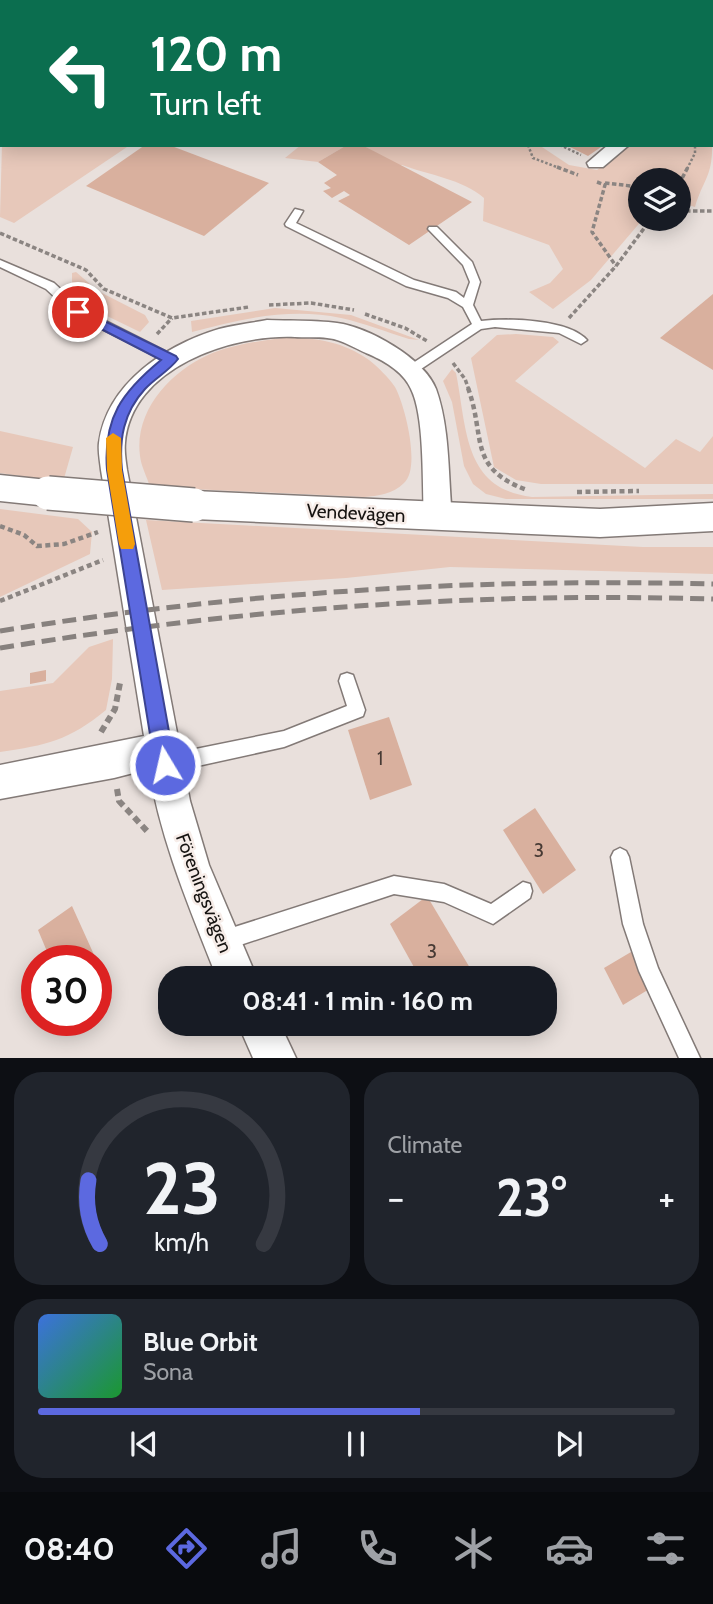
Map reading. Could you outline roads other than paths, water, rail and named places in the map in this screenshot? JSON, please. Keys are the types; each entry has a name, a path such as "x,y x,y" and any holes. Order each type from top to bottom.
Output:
{"street":[{"path":"595,172 618,147"},
{"name":"Föreningsvägen","path":"232,966 191,866 172,802 114,470 112,443 121,414 140,385 171,359 223,336 267,328 338,331 391,354 411,370 422,387 430,412 438,516"},
{"name":"Vendevägen","path":"0,488 194,505 600,523 713,517"},
{"path":"0,782 114,761 164,756"},
{"path":"264,1036 275,1058"}],"lane":[{"path":"298,211 290,224 410,283 452,295 467,305 478,326"},
{"path":"433,229 468,264 475,282 467,305"},
{"path":"0,263 50,286 78,312 171,359"},
{"path":"411,370 478,326 495,323 561,329 581,340"},
{"path":"164,756 284,738 357,710 347,681"},
{"path":"620,857 637,936 649,971 690,1058"},
{"path":"222,941 394,885 444,893 493,914 523,891"}],"railway":[{"path":"0,631 178,606 355,591 533,583 713,584"},
{"path":"0,648 179,623 355,606 533,598 713,599"}]}
